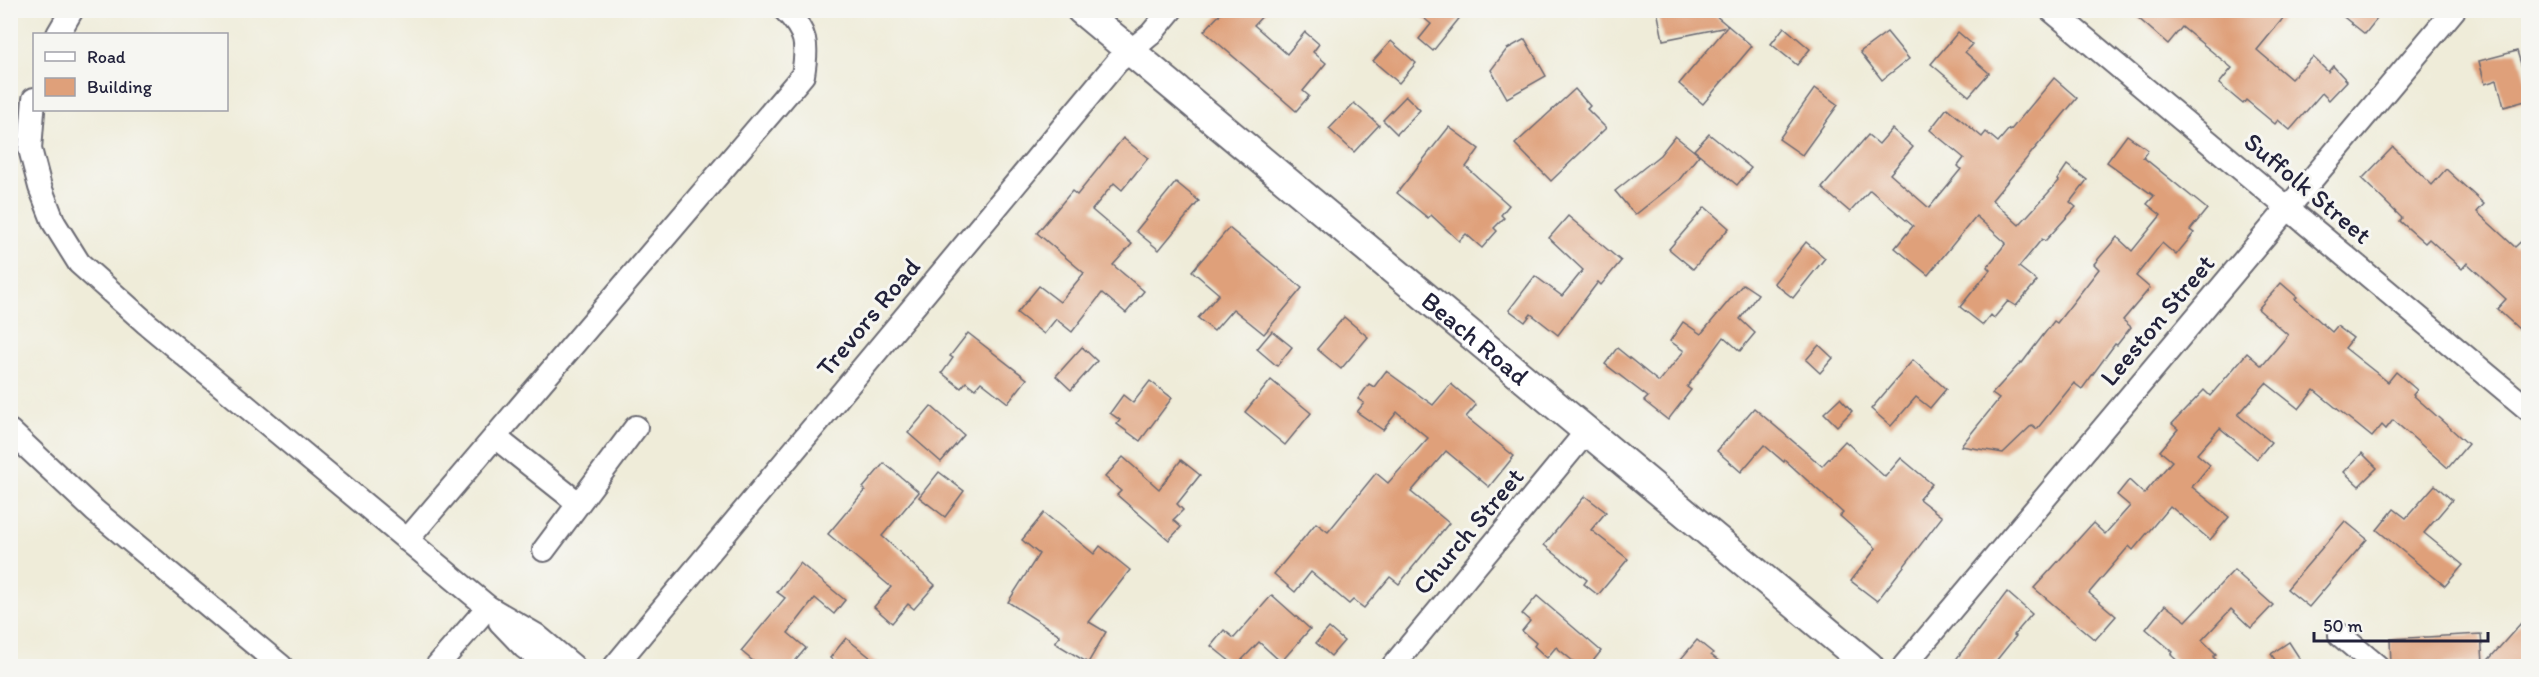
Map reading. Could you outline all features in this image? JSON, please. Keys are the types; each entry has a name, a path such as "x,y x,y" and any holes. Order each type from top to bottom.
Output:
{"street":[{"path":"59,33 72,10"},
{"path":"407,540 803,75 807,54 804,34 785,10"},
{"name":"Beach Road","path":"1081,10 1869,666"},
{"name":"Trevors Road","path":"615,666 1117,62 1151,34 1171,10"},
{"name":"Suffolk Street","path":"2051,10 2527,404"},
{"name":"Leeston Street","path":"1904,666 2454,10"},
{"path":"33,111 30,149 40,187 54,223 79,263 146,323 488,607 524,648 550,666"},
{"path":"544,550 636,427"},
{"path":"10,431 95,511 281,666"},
{"name":"Church Street","path":"1393,666 1587,431"},
{"path":"495,437 578,503"},
{"path":"437,666 488,607"},
{"path":"488,607 536,635 573,666"},
{"path":"2340,635 2378,666"}],"building":[{"path":"1224,10 1268,10 1254,25 1287,54 1305,32 1319,44 1313,52 1326,63 1303,91 1309,96 1296,111 1204,31"},
{"path":"1414,10 1466,10 1433,51 1419,39 1431,24"},
{"path":"1657,10 1709,10 1752,46 1703,104 1679,84 1727,27 1663,40"},
{"path":"2129,10 2290,10 2257,50 2291,79 2313,57 2328,72 2333,66 2347,81 2329,100 2322,93 2290,130 2278,120 2275,124 2246,100 2243,104 2219,84 2232,68 2182,27 2168,44"},
{"path":"2335,10 2384,10 2365,34"},
{"path":"1784,27 1810,49 1797,65 1771,44"},
{"path":"1887,32 1909,59 1882,80 1860,52"},
{"path":"1958,32 1972,44 1965,52 1989,73 1969,96 1931,64"},
{"path":"1525,39 1546,76 1507,98 1491,70 1507,49"},
{"path":"1391,41 1416,63 1399,83 1373,61"},
{"path":"2517,51 2529,90 2529,100 2504,107 2497,80 2485,84 2479,61"},
{"path":"2054,78 2077,98 1992,200 2019,225 2059,181 2057,180 2067,165 2087,180 2070,202 2076,207 2045,241 2042,239 2019,267 2037,281 2016,306 2008,301 1994,318 1991,315 1983,325 1960,307 1990,270 1987,267 2006,243 1976,216 1928,275 1895,248 1913,226 1870,190 1850,212 1822,188 1868,135 1879,144 1892,129 1913,147 1890,174 1929,208 1961,169 1958,166 1964,158 1930,130 1947,108 1982,137 1986,132 1998,142"},
{"path":"1815,88 1838,105 1802,155 1779,139"},
{"path":"1575,89 1590,106 1587,109 1606,128 1551,181 1515,144"},
{"path":"1406,96 1420,110 1397,134 1383,120"},
{"path":"1354,103 1379,125 1354,152 1329,129"},
{"path":"1449,127 1479,149 1466,167 1509,205 1501,215 1504,218 1494,228 1497,231 1482,248 1466,234 1459,241 1431,215 1428,218 1397,193"},
{"path":"1709,134 1751,168 1737,185 1694,150"},
{"path":"2127,135 2148,150 2143,157 2207,209 2190,230 2194,233 2176,255 2162,243 2136,276 2150,288 2123,320 2131,327 2117,345 2115,344 2082,389 2074,383 2037,429 2032,425 2003,453 1961,446 1999,399 1992,394 2022,363 2054,321 2057,323 2099,269 2094,264 2117,237 2132,251 2161,215 2147,204 2154,196 2107,162"},
{"path":"1675,136 1699,155 1679,180 1635,215 1615,191 1660,155"},
{"path":"1123,138 1148,158 1122,190 1114,183 1092,210 1132,244 1113,265 1144,291 1126,313 1102,293 1072,332 1056,319 1044,334 1017,313 1039,286 1060,302 1084,273 1037,233 1072,191 1077,195"},
{"path":"2393,147 2432,185 2446,169 2484,204 2477,212 2515,247 2529,234 2529,320 2520,330 2497,309 2506,299 2467,263 2462,269 2429,239 2425,243 2400,221 2402,218 2362,179"},
{"path":"1176,182 1199,201 1159,250 1136,231"},
{"path":"1705,207 1729,228 1693,269 1669,249"},
{"path":"1568,216 1621,261 1601,285 1598,282 1558,335 1531,314 1525,322 1509,310 1535,276 1562,296 1583,270 1549,238"},
{"path":"1229,228 1302,288 1264,334 1233,309 1214,331 1198,318 1219,294 1192,271"},
{"path":"1806,242 1825,258 1793,298 1774,283"},
{"path":"2281,283 2297,297 2295,299 2332,332 2337,326 2353,338 2345,348 2388,382 2396,372 2417,390 2413,395 2468,444 2448,468 2393,420 2386,429 2382,425 2372,437 2314,390 2299,409 2266,383 2238,415 2271,442 2257,459 2220,428 2197,454 2210,465 2192,487 2229,517 2210,540 2170,506 2133,550 2129,546 2089,593 2116,616 2095,640 2034,588 2093,523 2105,534 2130,506 2117,495 2129,480 2144,494 2172,461 2160,451 2178,429 2172,424 2204,390 2210,396 2247,353 2262,366 2288,335 2258,309"},
{"path":"1743,284 1758,294 1740,319 1755,333 1740,351 1724,337 1687,387 1691,390 1668,420 1644,401 1648,397 1605,364 1617,348 1659,382 1684,351 1670,341 1683,322 1701,334"},
{"path":"1344,317 1368,337 1341,369 1317,349"},
{"path":"1272,331 1292,347 1277,366 1257,349"},
{"path":"968,333 1027,379 1008,403 981,382 975,389 966,382 961,388 942,373 953,358 950,356"},
{"path":"1819,345 1833,358 1820,373 1806,360"},
{"path":"1082,347 1097,361 1071,390 1056,376"},
{"path":"1913,360 1946,389 1930,408 1916,397 1891,426 1871,409"},
{"path":"1386,371 1433,405 1451,384 1476,405 1466,417 1514,456 1489,487 1446,451 1411,492 1449,523 1399,584 1390,577 1364,608 1353,600 1349,604 1311,572 1295,592 1274,574 1316,523 1328,532 1376,473 1388,483 1428,438 1397,412 1383,430 1357,412 1364,403 1358,399 1369,384 1374,387"},
{"path":"1271,380 1311,413 1285,445 1245,412"},
{"path":"1150,381 1172,398 1140,441 1117,424 1120,420 1110,413 1123,395 1133,403"},
{"path":"1840,398 1852,411 1837,426 1824,413"},
{"path":"931,406 964,435 941,462 908,433"},
{"path":"1754,408 1822,466 1845,441 1885,477 1901,458 1932,484 1919,499 1942,517 1877,601 1851,581 1876,548 1840,516 1843,513 1785,460 1784,462 1764,445 1741,472 1717,451"},
{"path":"2362,453 2377,468 2359,486 2344,472"},
{"path":"1123,457 1159,489 1181,460 1200,475 1177,504 1183,510 1173,520 1181,527 1169,540 1117,495 1121,491 1105,477"},
{"path":"884,463 919,492 882,536 935,585 914,609 908,604 892,623 874,607 891,587 828,534 865,490 863,488"},
{"path":"939,472 964,491 945,517 919,497"},
{"path":"2435,485 2452,500 2424,533 2463,565 2445,586 2377,530 2394,509 2406,518"},
{"path":"1585,496 1606,512 1591,530 1628,559 1598,595 1584,584 1587,580 1544,545"},
{"path":"1044,513 1094,554 1100,546 1130,570 1089,622 1106,632 1088,663 1055,643 1060,635 1008,602 1039,554 1022,540"},
{"path":"2345,521 2367,539 2309,607 2287,589"},
{"path":"800,563 845,600 834,614 815,598 788,633 806,648 791,666 759,666 741,651 785,598 777,592"},
{"path":"2234,570 2273,605 2251,628 2231,609 2202,640 2216,654 2213,657 2224,666 2183,666 2171,655 2173,652 2146,629 2165,605 2186,621"},
{"path":"2007,592 2032,614 2014,635 2016,636 1992,666 1951,666"},
{"path":"1272,595 1310,629 1281,662 1259,642 1236,666 1211,646 1224,630 1234,638"},
{"path":"1537,596 1601,651 1589,666 1579,666 1556,647 1547,658 1534,646 1536,643 1522,631 1530,621 1522,614"},
{"path":"2529,614 2529,657 2521,666 2483,666"},
{"path":"1329,628 1344,641 1331,656 1316,643"},
{"path":"2481,634 2483,663 2391,666 2390,639"},
{"path":"846,638 881,666 840,666 830,658"},
{"path":"1697,640 1713,653 1711,655 1725,666 1675,666"},
{"path":"2289,642 2300,659 2288,666 2279,666 2271,654"}]}
